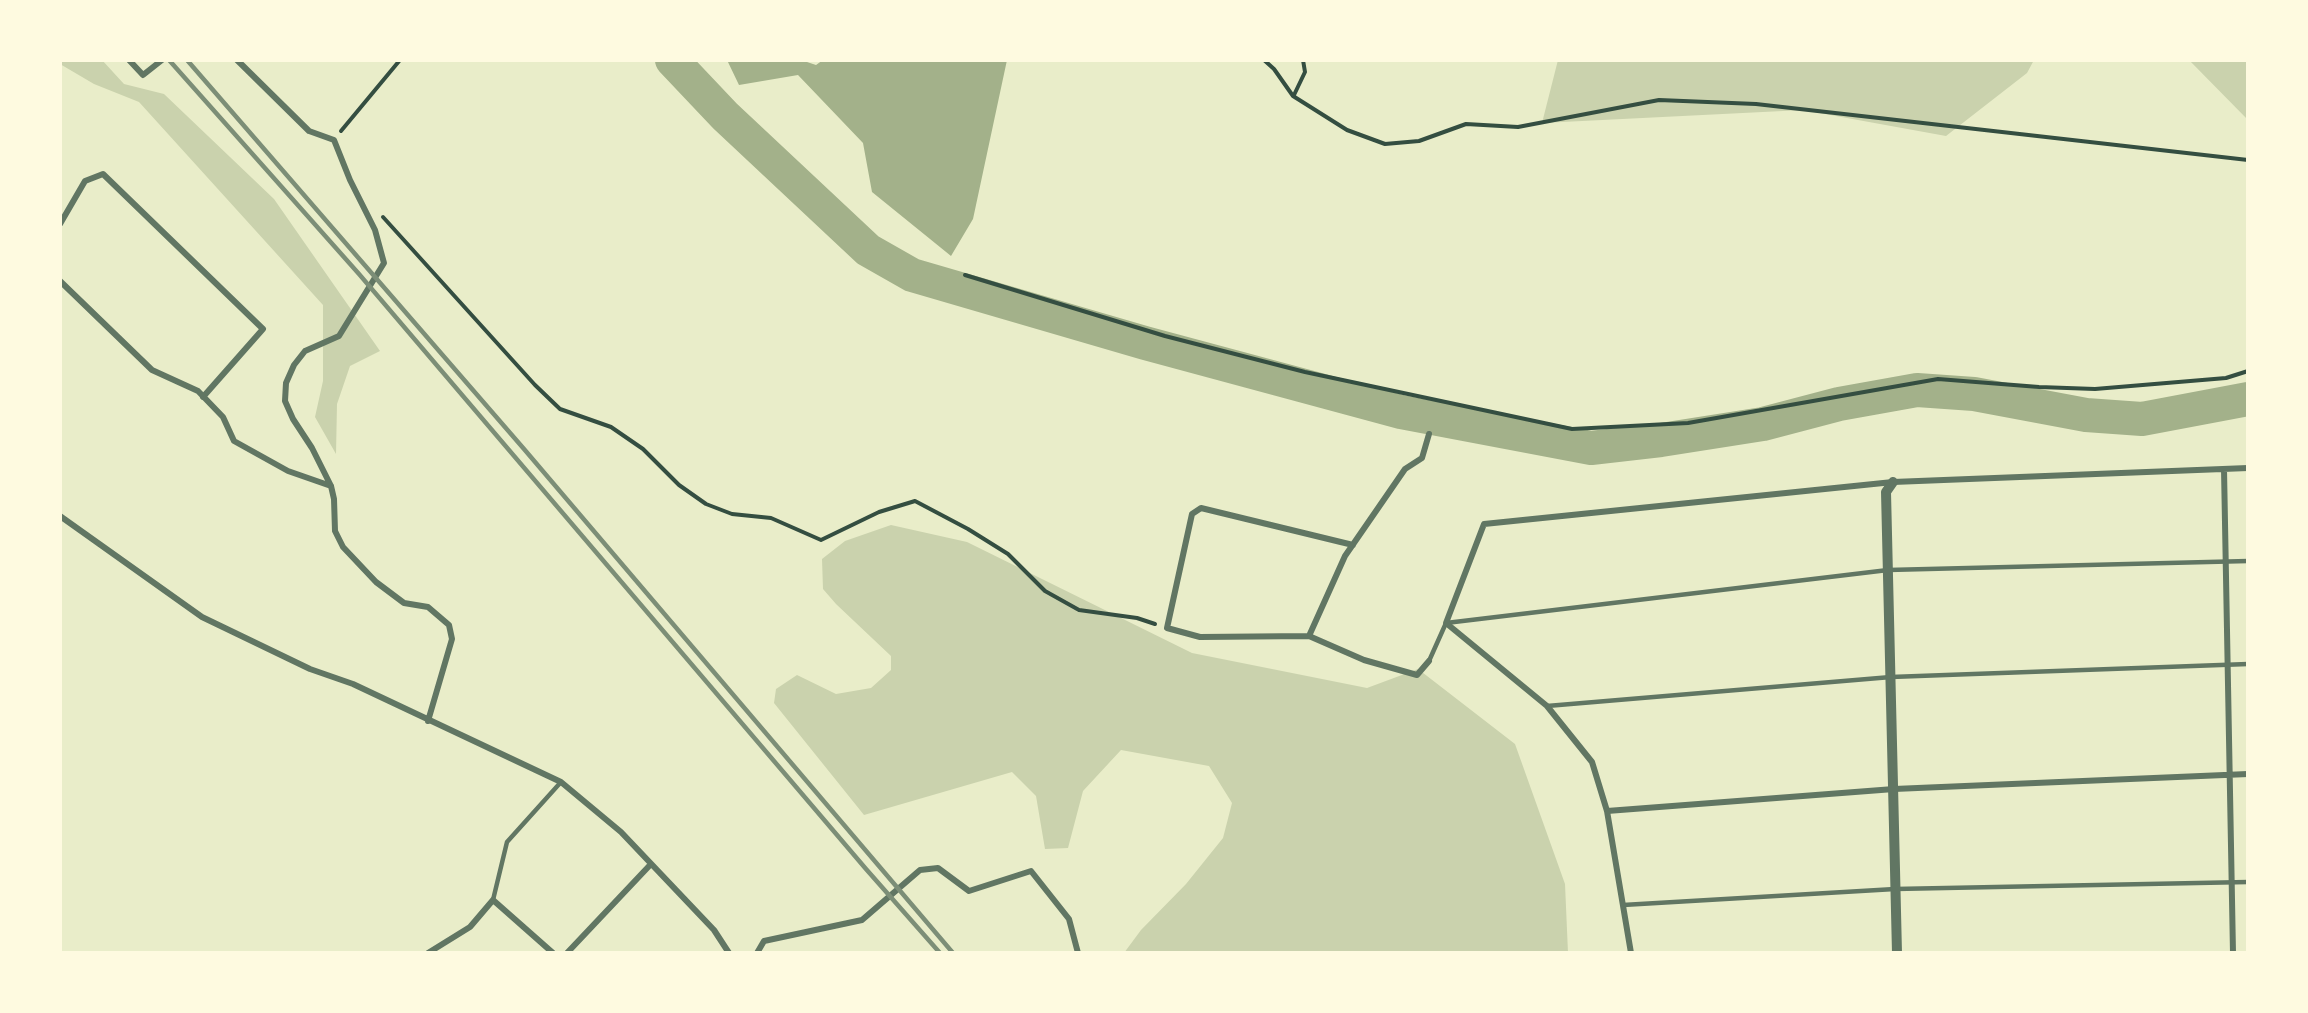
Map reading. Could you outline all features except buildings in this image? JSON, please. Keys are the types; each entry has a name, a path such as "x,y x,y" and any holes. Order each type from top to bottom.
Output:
{"street":[{"path":"129,60 143,75 162,60"},
{"path":"237,60 309,131 334,140 350,180 375,230 384,263 339,336 305,351 294,365 286,383 285,401 331,486 334,499 335,531 344,547 376,582 404,603 428,608 448,625 452,639 428,721"},
{"path":"60,224 85,181 103,174 263,329 203,397"},
{"path":"60,281 152,370 198,391 223,417 234,441 288,471 331,486"},
{"path":"1309,636 1345,556 1405,469 1422,458 1430,434"},
{"path":"2224,468 2233,953"},
{"path":"1631,953 1607,811 1592,762 1547,706 1446,623 1484,524 1893,482 2248,468"},
{"path":"1893,482 1886,492 1897,953"},
{"path":"1353,545 1201,508 1192,514 1167,628 1200,637 1309,636 1364,660 1417,675 1429,661"},
{"path":"60,516 202,617 301,665 353,684 561,782 621,832 714,930 729,953"},
{"path":"1607,811 1894,789 2248,774"},
{"path":"567,953 651,864"},
{"path":"757,953 764,941 862,920 920,870 938,868 969,891 1031,872 1069,919 1078,953"},
{"path":"428,953 470,927 493,900 553,953"}],"lane":[{"path":"1429,661 1446,623 1888,570 2248,561"},
{"path":"1547,706 1891,677 2248,664"},
{"path":"493,900 507,842 561,782"},
{"path":"1623,904 1895,889 2248,882"}],"path":[{"path":"334,140 400,60"},
{"path":"1264,60 1274,69 1293,96 1347,130 1385,144 1419,141 1466,124 1518,127 1659,100 1756,104 2248,160"},
{"path":"1293,96 1305,72 1303,60"},
{"path":"382,216 535,385 560,409 611,427 643,449 679,485 706,504 732,514 771,518 821,540 879,512 915,501 1008,554 1046,591 1079,610 1137,618 1167,628"},
{"path":"965,275 1165,336 1305,372 1572,429 1688,423 1938,379 2095,389 2226,378 2248,371"}],"shaded area":[{"path":"60,60 102,60 124,84 164,94 274,199 380,351 350,366 337,404 336,454 315,417 323,381 323,305 139,102 94,84 60,64"},
{"path":"727,60 801,60 816,65 823,60 1007,60 973,219 951,256 872,192 863,143 798,75 739,85"},
{"path":"1558,60 2034,60 2027,73 1946,136 1803,110 1542,123"},
{"path":"2189,60 2248,60 2248,120"},
{"path":"891,525 967,542 1192,653 1367,688 1418,669 1515,744 1565,884 1568,953 1124,953 1141,930 1186,884 1223,838 1232,803 1209,766 1121,750 1083,791 1068,848 1045,849 1036,796 1012,772 864,815 774,703 776,689 797,675 836,694 871,688 891,670 891,656 823,589 822,559 845,541"}],"waterway":[{"path":"672,60 725,116 868,250 912,275 1145,343 1401,412 1591,448 1763,424 1839,404 1917,390 1974,394 2086,415 2142,419 2248,399"}],"railway":[{"path":"169,60 359,274 940,953"},
{"path":"187,60 524,449 953,953"}]}
